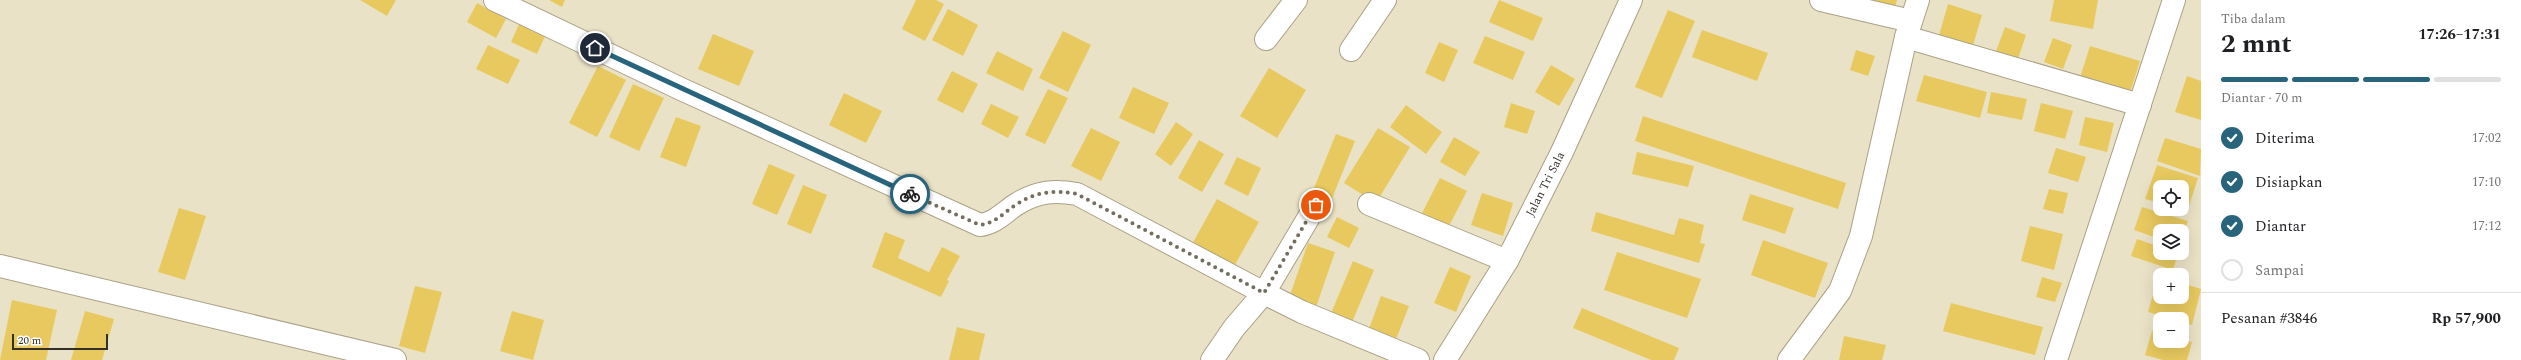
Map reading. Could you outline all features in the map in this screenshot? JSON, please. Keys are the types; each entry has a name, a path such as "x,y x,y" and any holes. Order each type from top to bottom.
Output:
{"street":[{"path":"495,0 681,89 966,220 980,225 991,223 1018,204 1037,194 1056,190 1077,194 1302,312 1418,360"},
{"path":"1266,39 1296,0"},
{"path":"1351,50 1385,0"},
{"name":"Jalan Tri Sala","path":"1445,360 1507,261 1562,152 1631,0"},
{"path":"1821,0 2140,105"},
{"path":"1789,360 1840,291 1861,236 1909,29 1918,0"},
{"path":"2056,360 2174,0"},
{"path":"1370,204 1507,261"},
{"path":"1212,360 1234,328 1264,293 1316,205"},
{"path":"0,266 395,360"}],"building":[{"path":"360,0 396,0 387,16"},
{"path":"549,0 565,0 562,7"},
{"path":"916,0 936,0 944,4 925,41 902,29"},
{"path":"1499,0 1543,18 1533,41 1489,22"},
{"path":"1841,0 1897,0 1894,12"},
{"path":"2054,0 2098,0 2093,29 2050,21"},
{"path":"477,3 506,19 496,38 467,22"},
{"path":"1948,4 1982,15 1971,52 1937,42"},
{"path":"948,9 978,25 963,56 932,40"},
{"path":"1668,10 1695,21 1662,98 1635,87"},
{"path":"520,22 546,34 537,54 511,42"},
{"path":"2005,27 2026,35 2017,62 1995,54"},
{"path":"1702,30 1768,53 1757,81 1692,57"},
{"path":"1063,31 1091,45 1068,92 1039,78"},
{"path":"713,34 754,51 739,86 698,69"},
{"path":"1485,36 1525,52 1513,80 1473,63"},
{"path":"2053,38 2072,45 2063,69 2044,62"},
{"path":"1439,42 1458,50 1444,82 1425,73"},
{"path":"488,45 520,60 508,84 476,69"},
{"path":"2090,46 2140,61 2129,96 2079,81"},
{"path":"1856,50 1875,56 1868,76 1850,70"},
{"path":"997,51 1033,69 1023,91 986,73"},
{"path":"1551,65 1575,79 1559,106 1535,92"},
{"path":"598,66 626,80 597,137 569,123"},
{"path":"1269,68 1306,90 1277,138 1240,116"},
{"path":"952,71 978,84 963,113 937,100"},
{"path":"1924,75 1987,92 1980,118 1916,101"},
{"path":"2187,76 2201,81 2201,120 2175,112"},
{"path":"633,84 664,98 639,151 609,137"},
{"path":"1133,87 1169,103 1154,134 1119,118"},
{"path":"1048,89 1068,98 1045,144 1025,135"},
{"path":"1991,92 2027,99 2022,120 1987,113"},
{"path":"844,93 882,111 866,143 829,125"},
{"path":"1511,103 1535,111 1527,134 1504,127"},
{"path":"2041,103 2073,111 2065,139 2034,131"},
{"path":"991,104 1019,117 1008,138 981,124"},
{"path":"1406,105 1442,132 1426,154 1390,127"},
{"path":"1643,116 1846,183 1838,209 1635,141"},
{"path":"676,117 701,126 686,167 660,157"},
{"path":"2085,117 2114,123 2107,152 2079,145"},
{"path":"1176,122 1193,134 1171,166 1155,154"},
{"path":"1091,128 1120,142 1101,181 1071,166"},
{"path":"1378,128 1410,147 1376,203 1344,183"},
{"path":"1336,134 1355,141 1329,206 1310,198"},
{"path":"1454,137 1480,152 1465,176 1440,162"},
{"path":"2165,138 2201,149 2200,176 2157,161"},
{"path":"1199,140 1224,154 1202,192 1178,178"},
{"path":"2056,148 2086,157 2078,182 2048,173"},
{"path":"1637,152 1694,166 1688,187 1632,174"},
{"path":"1237,157 1261,168 1248,196 1224,184"},
{"path":"769,164 795,175 777,215 752,204"},
{"path":"2157,165 2198,178 2189,206 2189,180 2153,180 2153,201 2145,199"},
{"path":"1440,178 1467,191 1448,228 1421,215"},
{"path":"803,185 827,195 811,234 787,224"},
{"path":"2049,189 2068,193 2063,214 2043,209"},
{"path":"1482,193 1513,203 1503,236 1471,225"},
{"path":"1750,194 1794,208 1785,234 1742,220"},
{"path":"1217,199 1259,222 1232,270 1191,246"},
{"path":"2142,207 2153,210 2153,216 2172,216 2188,221 2187,224 2153,224 2153,237 2134,230"},
{"path":"179,208 206,216 185,280 158,272"},
{"path":"1596,212 1674,235 1679,218 1704,225 1700,243 1705,244 1699,263 1591,231"},
{"path":"1337,217 1359,228 1349,248 1327,237"},
{"path":"2030,226 2063,234 2054,270 2021,261"},
{"path":"885,232 905,240 898,258 929,272 942,247 960,256 947,280 949,281 941,297 872,267"},
{"path":"2137,239 2153,245 2153,260 2176,260 2174,268 2167,268 2131,256"},
{"path":"1763,240 1828,263 1815,298 1751,275"},
{"path":"1308,243 1335,252 1315,310 1288,301"},
{"path":"1617,252 1701,279 1687,318 1604,290"},
{"path":"1353,261 1374,270 1350,327 1329,318"},
{"path":"1450,267 1471,276 1456,312 1434,303"},
{"path":"2042,277 2062,283 2055,302 2036,297"},
{"path":"2189,285 2201,289 2192,325 2189,324 2189,312 2153,312 2153,313 2148,312 2153,294 2153,304 2189,304"},
{"path":"415,286 442,292 425,353 399,346"},
{"path":"1381,296 1409,306 1393,347 1366,337"},
{"path":"12,300 57,310 46,360 0,360"},
{"path":"1951,303 2043,327 2035,355 1943,331"},
{"path":"1582,308 1679,348 1674,360 1651,360 1573,328"},
{"path":"85,311 114,319 102,360 71,360"},
{"path":"512,311 544,320 533,360 500,351"},
{"path":"957,327 985,334 979,360 949,360"},
{"path":"2152,331 2153,348 2189,348 2189,341 2192,342 2187,360 2163,360 2145,355"},
{"path":"1844,336 1886,345 1882,360 1839,360"}],"way so far":[{"path":"910,194 980,225 991,223 1018,204 1037,194 1056,190 1077,194 1190,256 1264,293 1316,205"}],"route":[{"path":"595,48 910,194"}]}
